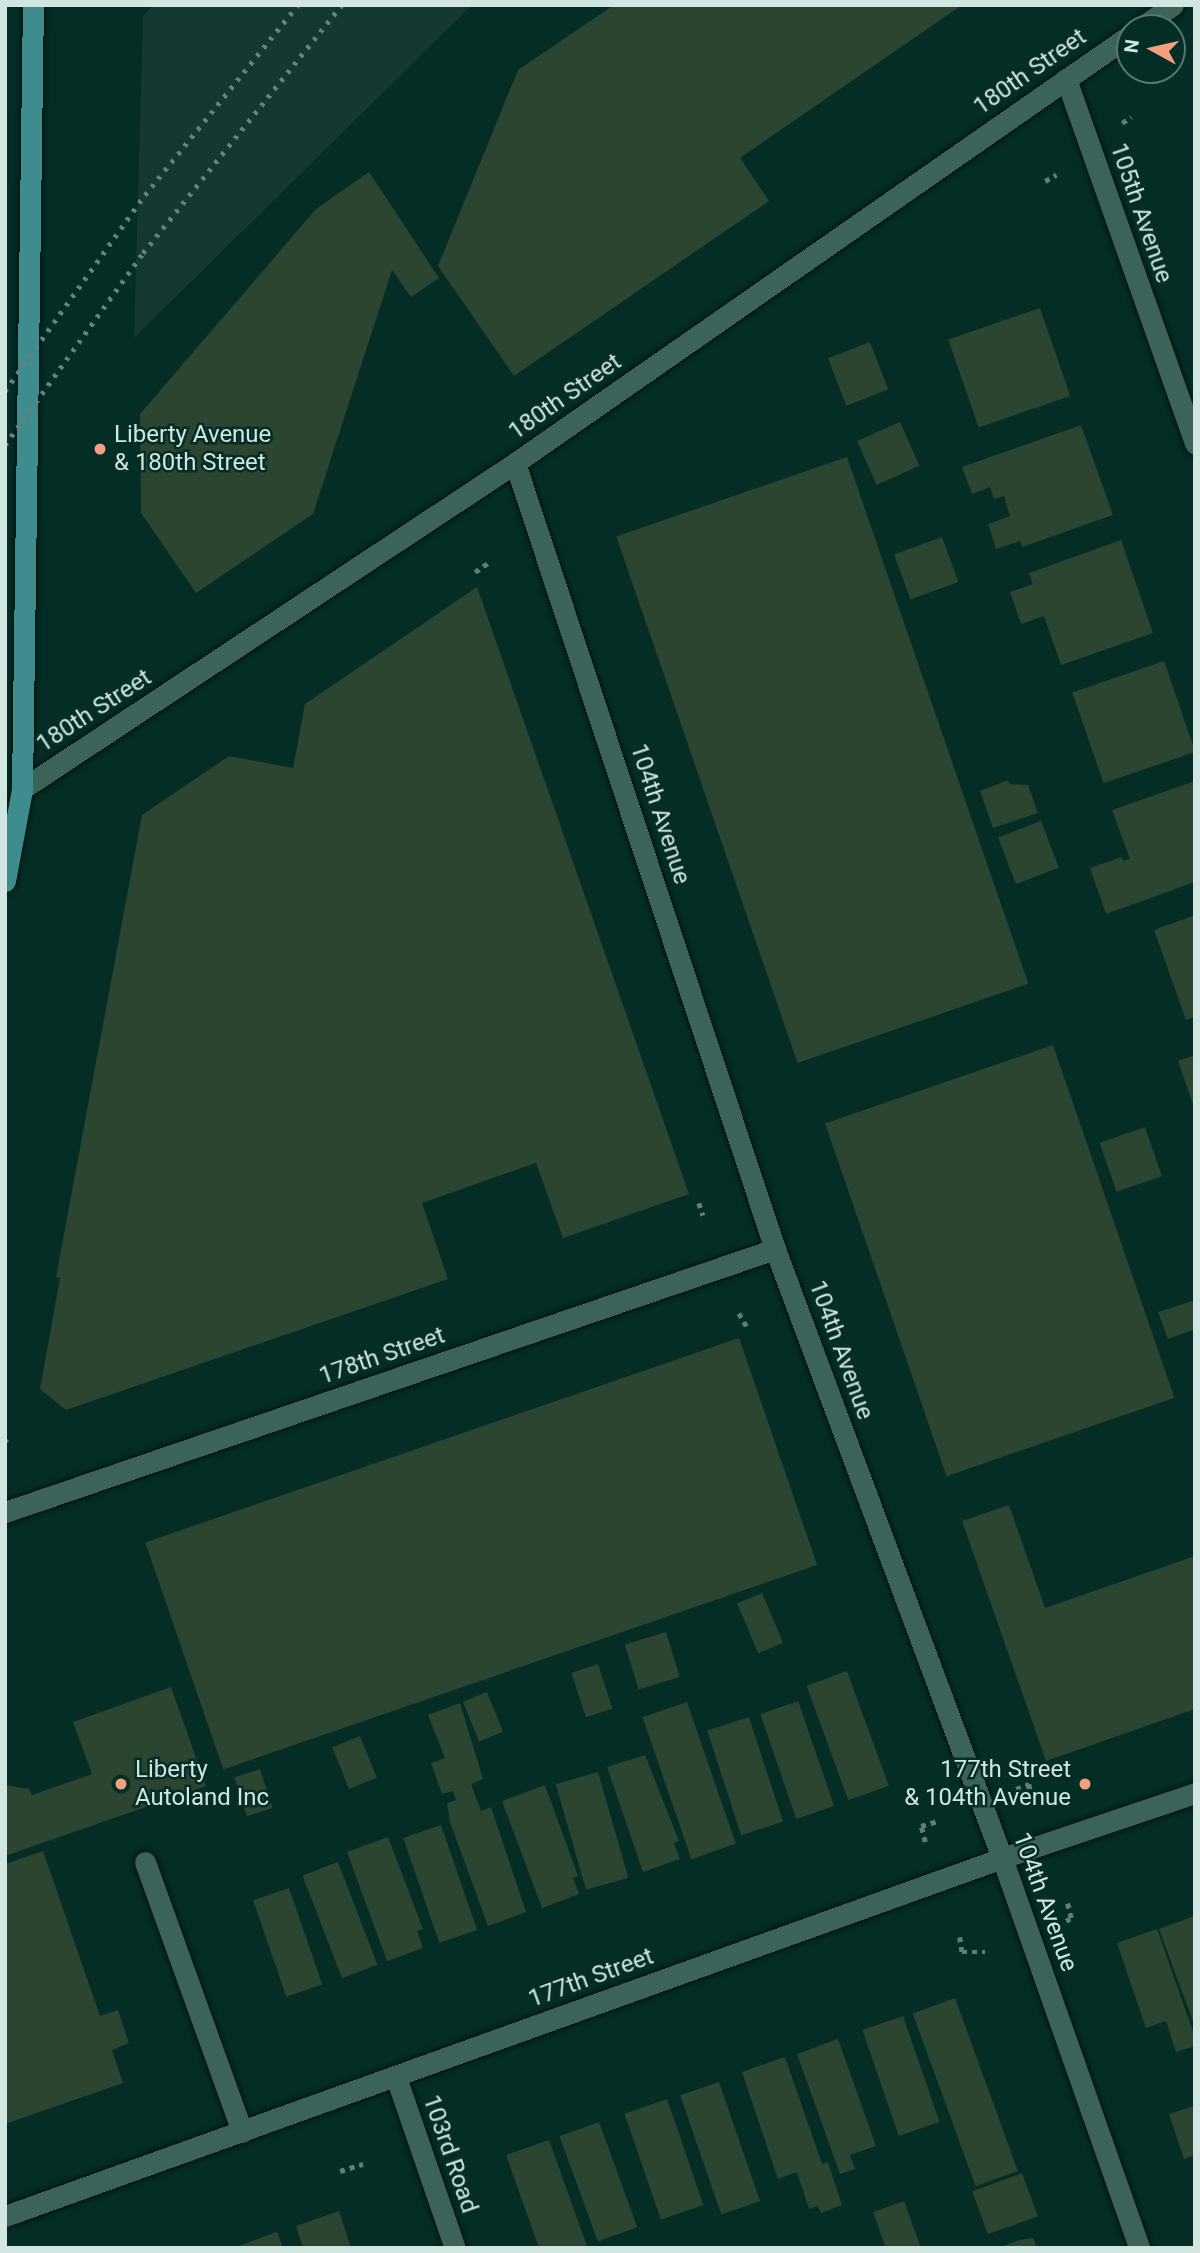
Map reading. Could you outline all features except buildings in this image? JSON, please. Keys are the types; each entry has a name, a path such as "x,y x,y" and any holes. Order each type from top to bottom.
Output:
{"main road":[{"path":"5,881 22,789 33,5"}],"street":[{"name":"180th Street","path":"22,789 515,463 1116,45"},
{"name":"105th Avenue","path":"1066,79 1195,444"},
{"name":"104th Avenue","path":"515,463 775,1249 1002,1858 1139,2248"},
{"name":"178th Street","path":"5,1512 775,1249"},
{"name":"177th Street","path":"5,2216 1002,1858 1195,1793"},
{"path":"145,1862 242,2132"},
{"name":"103rd Road","path":"396,2077 455,2248"}],"path":[{"path":"1045,181 1057,174"},
{"path":"475,572 488,563"},
{"path":"699,1203 704,1215"},
{"path":"739,1313 747,1327"},
{"path":"1012,1791 1030,1784 1033,1803"},
{"path":"925,1842 921,1826 937,1821"},
{"path":"1062,1923 1071,1918 1067,1902"},
{"path":"960,1937 962,1952 985,1952"},
{"path":"340,2171 363,2164"}],"shaded area":[{"path":"154,5 472,5 134,338 143,16"}],"railway":[{"path":"5,391 145,195 298,5"},
{"path":"5,445 143,253 342,5"}],"place":[{"name":"Liberty Avenue & 180th Street","path":"100,449"},
{"name":"Liberty Autoland Inc","path":"121,1784"},
{"name":"177th Street & 104th Avenue","path":"1085,1784"}]}
